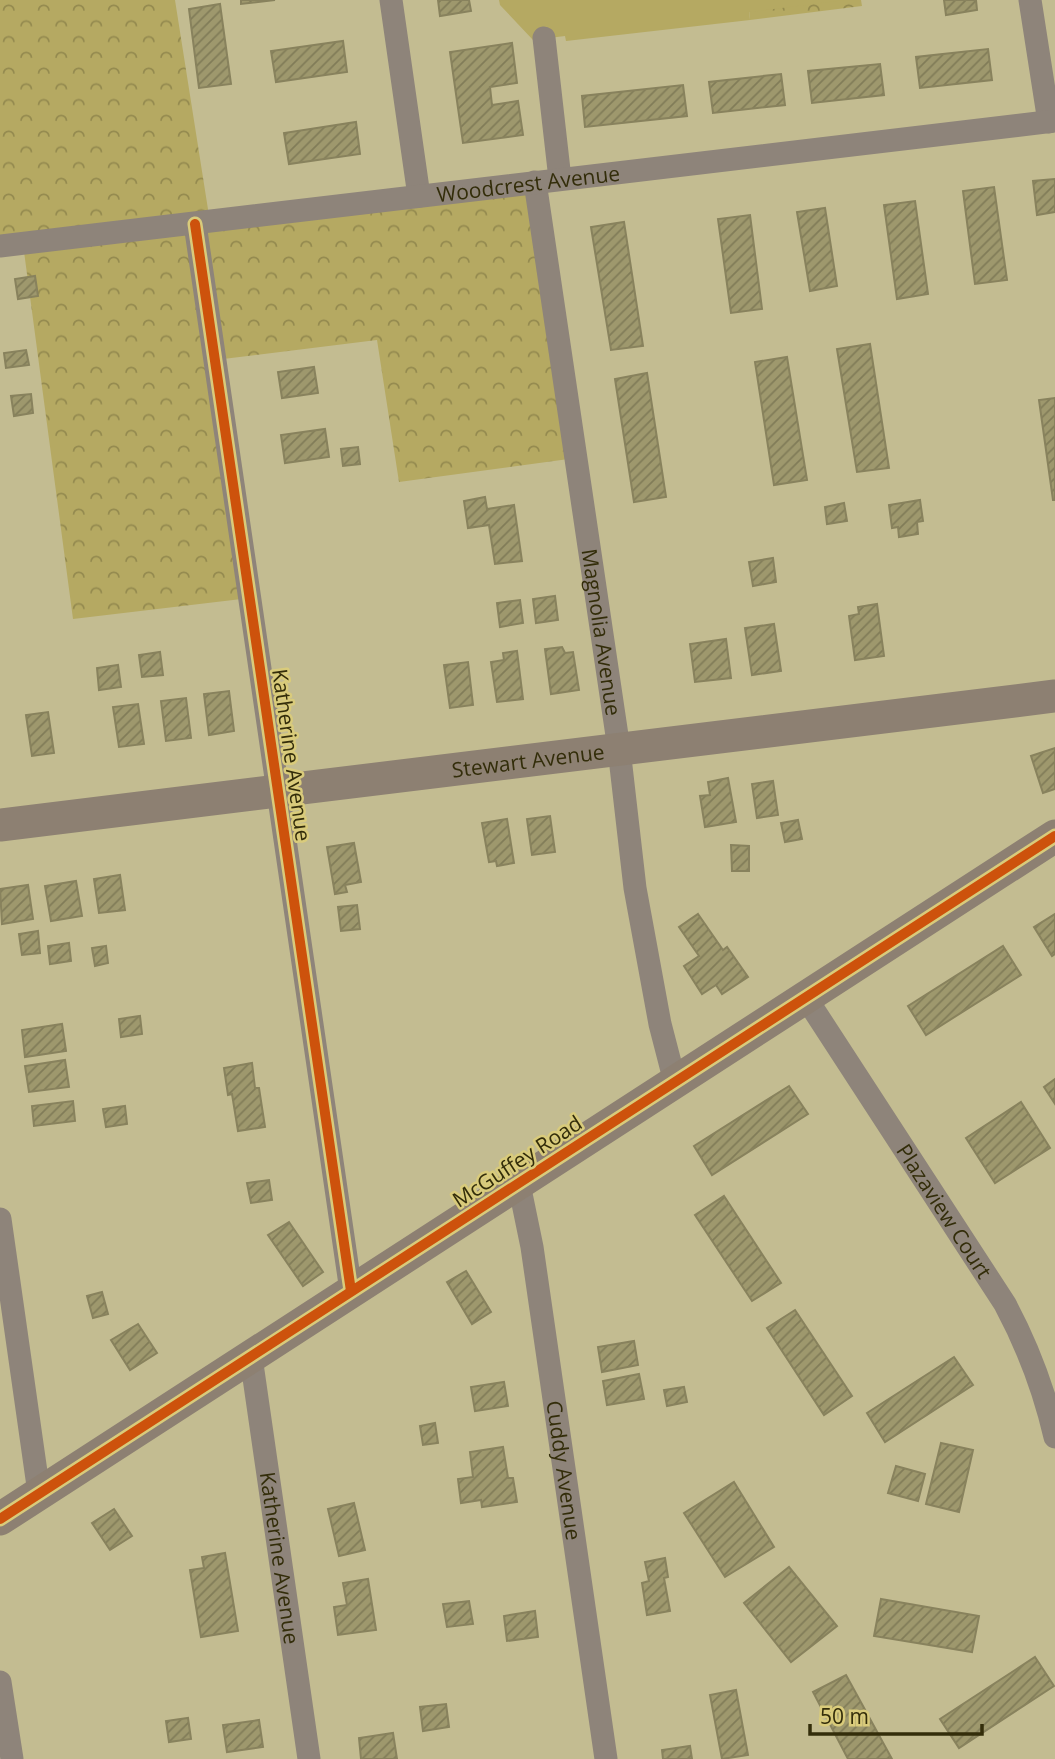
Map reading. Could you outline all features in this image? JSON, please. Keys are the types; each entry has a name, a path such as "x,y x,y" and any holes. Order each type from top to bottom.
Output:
{"street":[{"path":"391,0 419,196"},
{"path":"1030,0 1052,122"},
{"path":"544,38 560,179"},
{"name":"Woodcrest Avenue","path":"0,246 1052,122"},
{"name":"Magnolia Avenue","path":"535,182 619,749 635,888 660,1024 675,1082"},
{"name":"Katherine Avenue","path":"195,224 351,1291"},
{"name":"Stewart Avenue","path":"0,825 1055,696"},
{"name":"McGuffey Road","path":"0,1519 1055,836"},
{"name":"Plazaview Court","path":"806,998 1005,1304 1025,1341 1046,1395 1055,1437"},
{"name":"Cuddy Avenue","path":"519,1184 532,1247 606,1759"},
{"path":"0,1219 39,1493"},
{"name":"Katherine Avenue","path":"251,1356 309,1759"},
{"path":"0,1682 12,1759"}],"green space":[{"path":"0,0 175,0 210,222 535,182 576,458 399,482 377,340 215,360 250,598 73,619 23,244 0,246"},
{"path":"499,0 845,0 749,12 750,20 566,41 565,36 533,40 500,5"},
{"path":"748,0 861,0 862,6 750,20"}],"building":[{"path":"241,0 275,0 241,4"},
{"path":"438,0 469,0 471,11 440,16"},
{"path":"944,0 976,0 977,10 946,15"},
{"path":"220,4 231,84 199,88 189,9"},
{"path":"343,41 347,72 276,82 271,51"},
{"path":"512,43 517,83 490,87 492,105 518,101 523,135 463,143 450,52"},
{"path":"988,49 992,80 920,88 916,57"},
{"path":"880,64 884,95 812,103 808,71"},
{"path":"781,74 785,105 713,113 709,82"},
{"path":"683,85 687,116 585,127 582,96"},
{"path":"356,122 360,154 289,164 284,133"},
{"path":"1055,179 1055,212 1037,215 1033,181"},
{"path":"994,187 1007,280 975,284 963,191"},
{"path":"915,201 928,294 897,299 884,205"},
{"path":"825,208 837,286 810,291 797,212"},
{"path":"750,215 762,309 731,313 718,219"},
{"path":"624,222 643,346 611,350 591,227"},
{"path":"35,276 38,296 18,299 15,279"},
{"path":"870,344 889,468 857,472 837,349"},
{"path":"26,350 29,365 6,368 4,353"},
{"path":"787,357 807,480 774,485 755,362"},
{"path":"314,367 318,393 282,398 278,372"},
{"path":"647,373 666,497 634,502 615,379"},
{"path":"31,394 33,413 14,416 11,396"},
{"path":"1055,398 1055,500 1053,500 1039,400"},
{"path":"325,429 329,457 285,463 281,435"},
{"path":"358,447 360,464 343,466 341,449"},
{"path":"485,497 487,509 514,505 522,561 495,564 489,525 468,528 464,501"},
{"path":"920,500 923,521 917,522 918,534 899,537 898,527 892,528 889,505"},
{"path":"844,503 847,521 827,524 825,507"},
{"path":"773,558 776,582 753,586 749,562"},
{"path":"555,596 558,620 536,623 533,599"},
{"path":"520,600 523,623 500,627 497,603"},
{"path":"877,604 884,656 855,660 849,616 859,614 858,607"},
{"path":"774,624 781,671 752,675 745,628"},
{"path":"726,639 731,678 695,682 690,644"},
{"path":"562,647 565,653 573,652 579,690 551,694 545,649"},
{"path":"517,651 523,699 497,702 491,662 504,660 503,653"},
{"path":"160,652 163,675 142,677 139,655"},
{"path":"468,662 473,705 450,708 444,665"},
{"path":"118,665 121,687 99,690 97,668"},
{"path":"229,691 234,731 209,735 204,694"},
{"path":"186,698 191,738 166,741 161,701"},
{"path":"138,704 144,744 119,747 113,707"},
{"path":"48,712 54,753 32,756 26,715"},
{"path":"1055,748 1055,789 1043,793 1031,756"},
{"path":"728,778 736,822 705,827 700,796 710,795 708,782"},
{"path":"773,781 778,815 757,818 752,784"},
{"path":"550,816 555,852 532,855 527,819"},
{"path":"507,819 514,863 497,866 496,861 489,862 482,823"},
{"path":"798,820 802,839 785,842 781,823"},
{"path":"354,843 361,882 345,885 347,892 335,894 327,847"},
{"path":"731,845 749,846 749,871 732,871"},
{"path":"120,875 125,910 99,913 94,879"},
{"path":"76,881 82,916 51,921 45,886"},
{"path":"28,885 33,919 2,924 0,889"},
{"path":"357,905 360,929 341,931 338,907"},
{"path":"698,914 723,950 727,947 748,977 722,994 716,985 702,994 684,966 699,956 679,927"},
{"path":"1055,914 1055,954 1052,956 1034,927"},
{"path":"38,931 40,953 22,955 19,934"},
{"path":"69,943 71,961 50,964 48,946"},
{"path":"106,946 108,963 95,966 92,948"},
{"path":"1003,946 1021,975 926,1035 908,1006"},
{"path":"140,1016 142,1034 121,1037 119,1019"},
{"path":"62,1024 66,1051 25,1057 22,1030"},
{"path":"65,1060 69,1087 29,1092 25,1066"},
{"path":"252,1063 265,1127 238,1131 232,1094 228,1095 224,1068"},
{"path":"1055,1079 1055,1104 1044,1087"},
{"path":"789,1086 808,1114 712,1175 694,1146"},
{"path":"73,1101 75,1121 34,1126 32,1106"},
{"path":"1021,1102 1050,1148 995,1183 966,1138"},
{"path":"125,1106 127,1124 106,1127 103,1109"},
{"path":"269,1180 272,1200 251,1203 247,1183"},
{"path":"724,1196 781,1283 752,1301 695,1215"},
{"path":"289,1222 323,1272 303,1286 268,1235"},
{"path":"466,1271 491,1312 472,1324 447,1282"},
{"path":"102,1292 108,1314 93,1318 87,1296"},
{"path":"795,1310 852,1396 824,1415 767,1328"},
{"path":"138,1324 157,1353 130,1370 111,1340"},
{"path":"634,1341 638,1365 602,1372 598,1347"},
{"path":"954,1357 973,1385 885,1442 867,1413"},
{"path":"639,1374 644,1399 607,1405 603,1381"},
{"path":"504,1382 508,1406 475,1411 471,1387"},
{"path":"684,1387 687,1402 667,1406 664,1390"},
{"path":"435,1423 438,1443 423,1445 420,1426"},
{"path":"941,1443 973,1450 959,1512 926,1504"},
{"path":"503,1447 508,1478 513,1478 517,1502 482,1507 481,1500 461,1503 458,1479 473,1477 470,1452"},
{"path":"896,1466 925,1474 918,1501 888,1493"},
{"path":"734,1482 774,1547 725,1577 684,1513"},
{"path":"354,1503 365,1550 339,1556 328,1509"},
{"path":"114,1509 132,1536 110,1550 92,1523"},
{"path":"225,1553 238,1631 201,1637 190,1570 204,1568 202,1557"},
{"path":"665,1558 668,1577 664,1578 670,1611 647,1615 642,1583 649,1581 645,1562"},
{"path":"789,1567 837,1626 791,1662 744,1603"},
{"path":"368,1579 376,1630 338,1635 334,1607 347,1605 343,1583"},
{"path":"881,1599 979,1616 972,1652 874,1636"},
{"path":"469,1601 473,1624 447,1627 443,1604"},
{"path":"535,1611 538,1637 507,1641 504,1616"},
{"path":"1035,1657 1054,1686 959,1748 940,1719"},
{"path":"846,1675 892,1759 848,1759 813,1692"},
{"path":"736,1690 748,1755 722,1759 710,1695"},
{"path":"446,1704 449,1727 423,1731 420,1707"},
{"path":"188,1718 191,1739 169,1742 166,1721"},
{"path":"259,1720 263,1747 227,1752 223,1725"},
{"path":"393,1733 397,1759 361,1759 359,1738"},
{"path":"690,1746 692,1759 663,1759 662,1750"}],"cycle path":[{"path":"195,224 351,1291"},
{"path":"0,1519 1055,836"}]}
